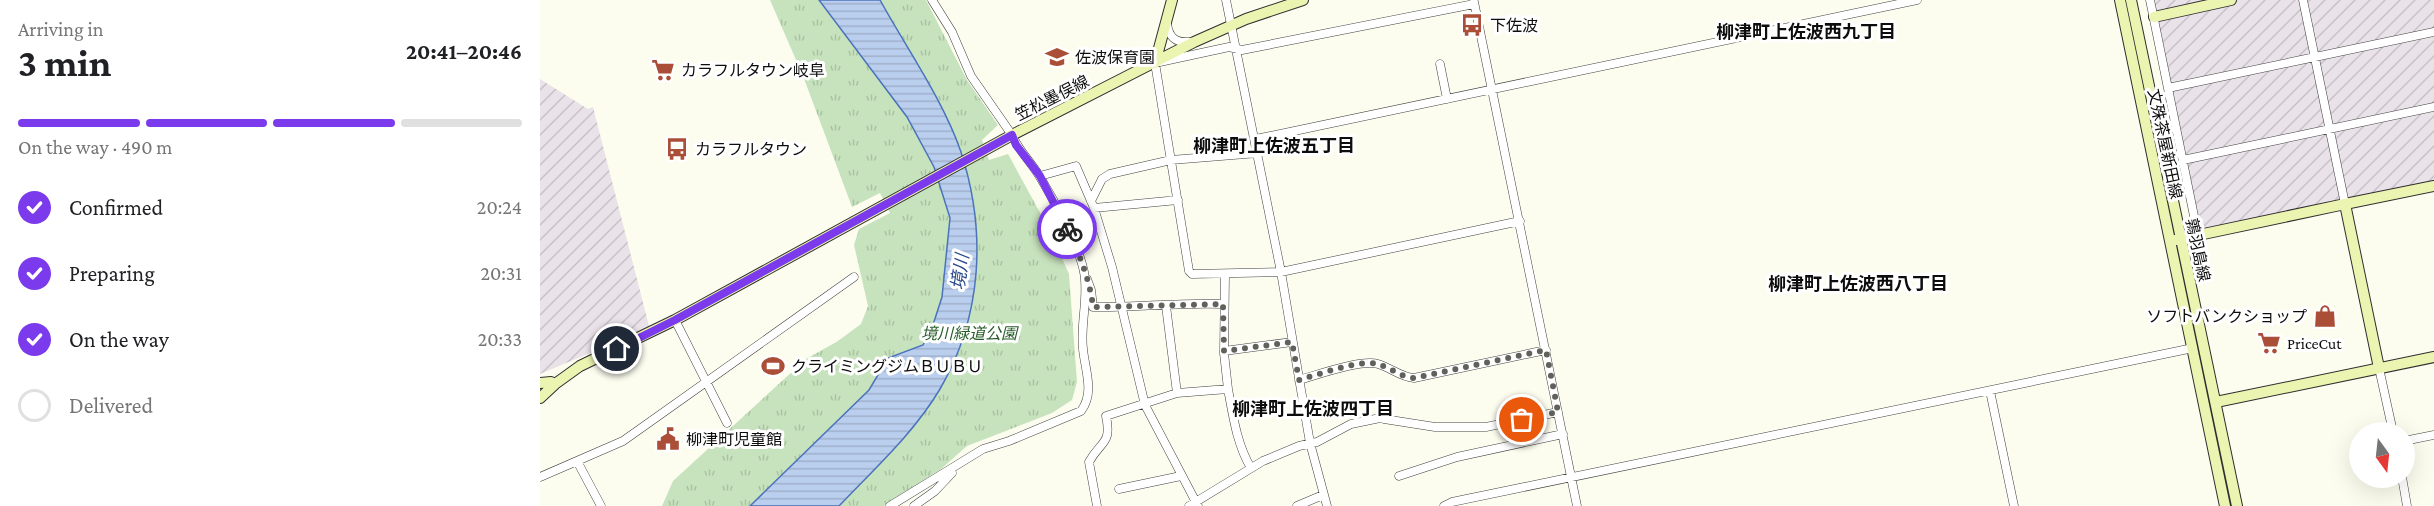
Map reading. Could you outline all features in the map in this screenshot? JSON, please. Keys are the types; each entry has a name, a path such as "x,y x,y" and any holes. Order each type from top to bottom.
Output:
{"main road":[{"path":"1155,63 1172,0"},
{"name":"笠松墨俣線","path":"540,398 580,366 675,320 1012,135 1194,42 1232,25 1303,0"},
{"name":"文殊茶屋新田線","path":"2120,0 2175,240 2193,348 2225,506"},
{"name":"鶉羽島線","path":"2131,0 2175,240 2216,402 2237,506"},
{"path":"2154,17 2230,0"},
{"path":"2175,240 2434,186"},
{"path":"2345,204 2379,369"},
{"path":"2216,402 2434,357"},
{"path":"540,383 545,381 555,384"}],"street":[{"path":"932,0 952,32 971,76 1012,135 1016,145 1040,176 1076,248 1091,290 1093,307 1223,304"},
{"path":"1226,0 1256,139 1310,443 1327,506"},
{"path":"2150,0 2194,216"},
{"path":"2303,0 2345,204"},
{"path":"1256,139 1911,1"},
{"path":"1520,221 1281,272 1192,274 1155,63 1229,47 1242,50 1474,2 1520,221 1577,506"},
{"path":"1167,23 1169,34 1173,39 1181,43 1194,42"},
{"path":"2168,88 2434,32"},
{"path":"1440,64 1447,99"},
{"path":"2183,160 2434,107"},
{"path":"1092,204 1102,179 1110,174 1171,160 1258,153"},
{"path":"1040,176 1076,166 1092,204 1122,307 1145,405 1194,505 1251,468 1351,424 1382,419 1435,427 1486,427 1558,412"},
{"path":"1092,204 1178,200"},
{"path":"890,506 954,469 983,449 1010,441 1081,411 1087,403 1089,393 1083,346 1085,275"},
{"path":"1225,275 1224,351 1228,389 1245,459 1251,468"},
{"path":"540,477 623,441 854,277"},
{"path":"1166,306 1177,393"},
{"path":"675,320 727,423"},
{"path":"1224,351 1292,342"},
{"path":"1444,506 1452,502 2193,348"},
{"path":"1299,380 1335,369 1371,363 1407,378 1414,378 1546,350"},
{"path":"2379,369 2391,422"},
{"path":"1097,506 1089,462 1107,438 1109,429 1106,416 1177,393 1228,389"},
{"path":"1990,391 2014,506"},
{"path":"1399,476 1457,457 1563,434"},
{"path":"2415,439 2434,435"},
{"path":"577,460 601,506"},
{"path":"914,506 935,491 954,469"},
{"path":"1119,489 1181,476"},
{"path":"2404,488 2407,506"},
{"path":"1297,506 1323,495"}],"shaded area":[{"path":"2146,0 2434,0 2434,183 2196,232"},
{"path":"540,79 588,109 593,107 649,326 540,374"}],"green space":[{"name":"境川緑道公園","path":"770,0 926,0 967,80 998,125 982,140 989,160 1008,154 1049,229 1069,274 1077,382 1072,400 1052,413 967,446 941,469 884,506 662,506 673,481 806,359 838,341 861,324 868,306 854,245 859,229 890,213 880,193 852,207 803,76"}],"water":[{"name":"境川","path":"819,0 880,0 924,75 945,113 961,152 969,182 975,213 976,274 965,333 940,389 918,421 893,450 839,506 750,506 869,390 888,358 923,345 931,331 942,297 950,218 934,167 907,117"}],"way so far":[{"path":"1067,229 1088,280 1093,307 1223,304 1224,351 1292,342 1299,380 1335,369 1371,363 1379,364 1407,378 1414,378 1546,350 1558,412 1522,420"}],"place":[{"name":"下佐波","path":"1472,25"},
{"name":"佐波保育園","path":"1057,57"},
{"name":"カラフルタウン岐阜","path":"663,70"},
{"name":"カラフルタウン","path":"677,149"},
{"name":"ソフトバンクショップ","path":"2325,316"},
{"name":"PriceCut","path":"2269,343"},
{"name":"クライミングジムＢＵＢＵ","path":"773,366"},
{"name":"柳津町児童館","path":"668,439"}],"district":[{"name":"柳津町上佐波西九丁目","path":"1806,32"},
{"name":"柳津町上佐波五丁目","path":"1274,146"},
{"name":"柳津町上佐波西八丁目","path":"1858,284"},
{"name":"柳津町上佐波四丁目","path":"1313,409"}],"route":[{"path":"617,349 675,320 1012,135 1016,145 1040,176 1067,229"}]}
